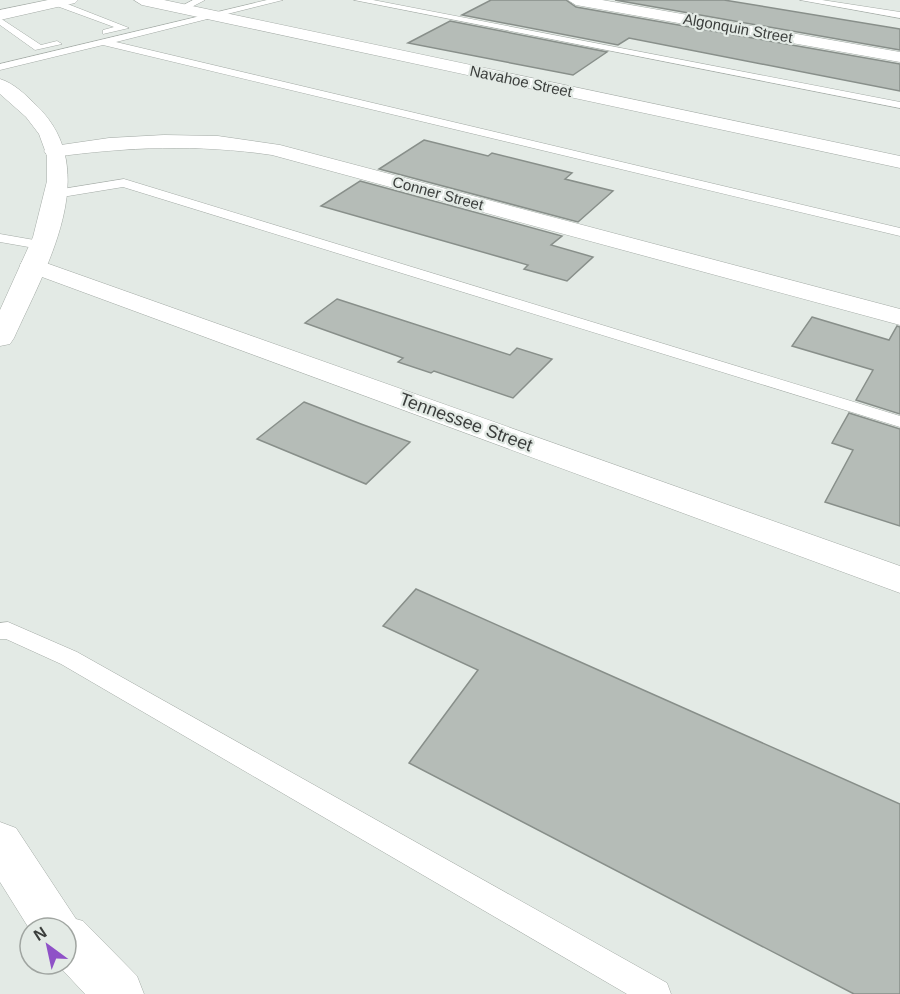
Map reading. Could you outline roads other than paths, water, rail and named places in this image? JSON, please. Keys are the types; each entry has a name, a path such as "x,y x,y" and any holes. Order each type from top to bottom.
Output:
{"street":[{"name":"Navahoe Street","path":"142,0 900,162"},
{"name":"Algonquin Street","path":"576,0 900,57"},
{"path":"0,15 63,1"},
{"path":"0,85 24,103 50,135 59,171 53,212 0,338"},
{"name":"Conner Street","path":"54,151 100,144 186,140 238,143 273,149 900,317"},
{"name":"Tennessee Street","path":"36,255 900,580"},
{"path":"0,842 48,916"},
{"path":"78,951 119,994"}],"lane":[{"path":"181,9 200,0"},
{"path":"0,67 278,0"},
{"path":"359,0 900,105"},
{"path":"805,0 900,15"},
{"path":"0,21 39,48 124,28 63,1"},
{"path":"103,42 900,231"},
{"path":"56,194 124,183 900,422"},
{"path":"0,238 36,255"},
{"path":"0,632 8,630 69,658 656,994"}]}
